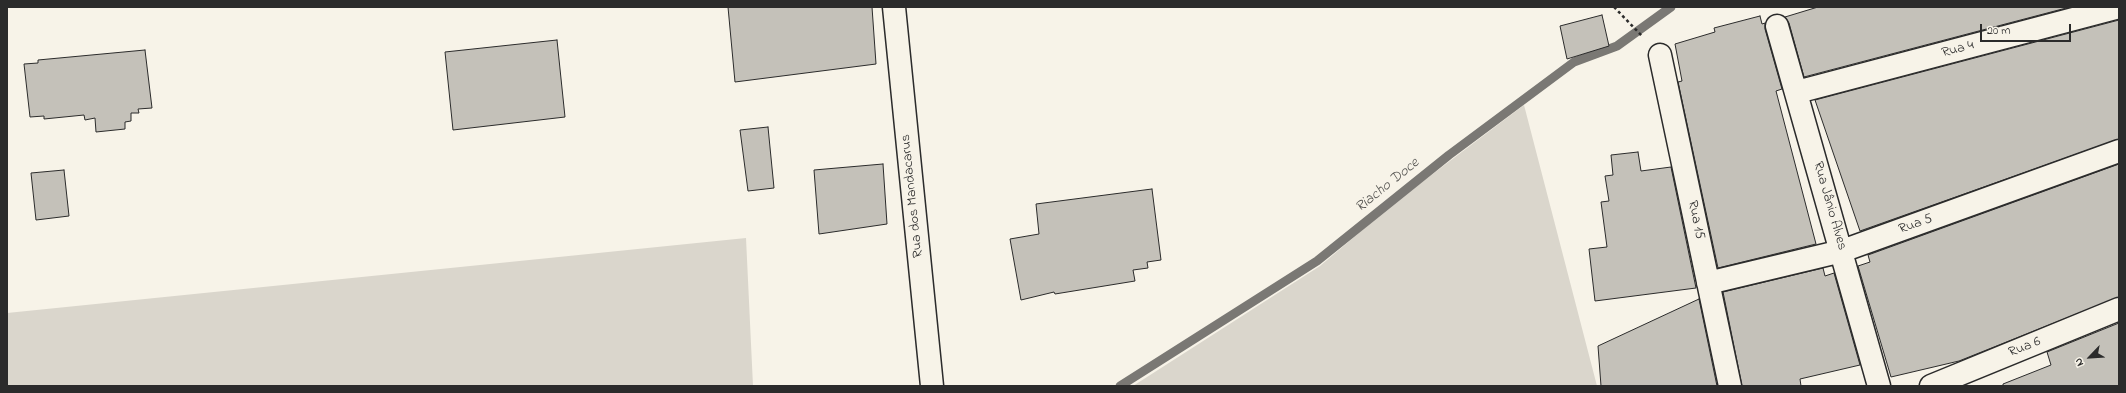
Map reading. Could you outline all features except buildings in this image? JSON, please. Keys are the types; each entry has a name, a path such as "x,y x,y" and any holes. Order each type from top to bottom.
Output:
{"street":[{"name":"Rua dos Mandacarus","path":"894,7 932,386"},
{"name":"Rua 4","path":"1797,92 2119,7"},
{"name":"Rua Jânio Alves","path":"1777,26 1797,92 1879,386"},
{"name":"Rua 15","path":"1660,55 1730,386"},
{"name":"Rua 5","path":"1708,283 1842,251 2119,151"},
{"name":"Rua 6","path":"1931,386 2119,309"}],"path":[{"path":"1614,7 1660,55"}],"shaded area":[{"path":"1524,105 1597,386 1133,386 1320,266 1393,204"},
{"path":"746,238 753,386 7,386 7,313"}],"waterway":[{"name":"Riacho Doce","path":"1120,386 1317,261 1449,155 1574,62 1617,46 1671,7"}]}
